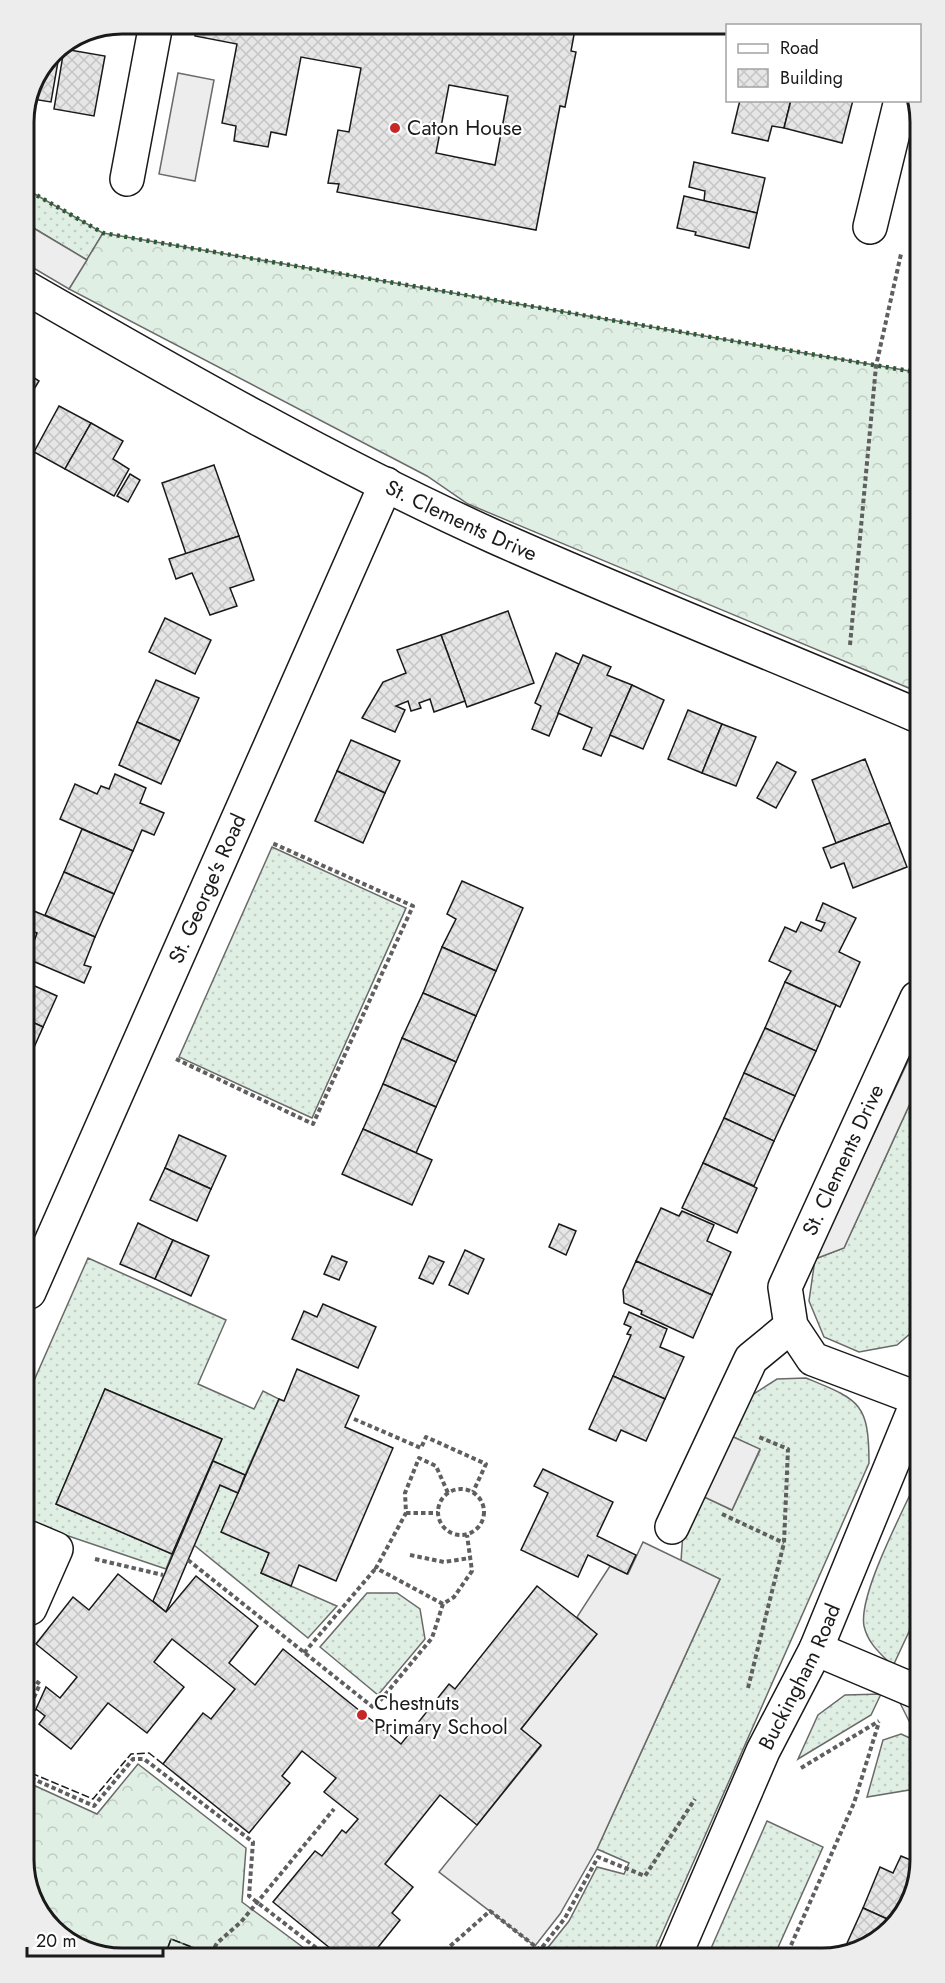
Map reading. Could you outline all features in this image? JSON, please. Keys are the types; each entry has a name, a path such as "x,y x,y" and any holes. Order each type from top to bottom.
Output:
{"street":[{"path":"127,179 154,34"},
{"path":"870,226 901,102"},
{"name":"St. Clements Drive","path":"35,293 134,350 386,484 495,537 910,712"},
{"name":"St. George's Road","path":"34,1280 386,484"},
{"name":"St. Clements Drive","path":"910,1013 785,1287 791,1326 813,1359 910,1395"},
{"path":"672,1527 752,1359 791,1326"},
{"name":"Buckingham Road","path":"677,1948 763,1751 816,1649 910,1420"},
{"path":"34,1588 43,1544"},
{"path":"816,1649 908,1689"}],"path":[{"path":"846,685 876,366 901,251"},
{"path":"140,1042 313,1124 413,906 233,826"},
{"path":"354,1419 421,1448 426,1437 486,1464 473,1492"},
{"path":"721,1420 788,1449 784,1543 747,1692"},
{"path":"304,1653 376,1568 406,1513 405,1492 419,1458 436,1466 448,1493"},
{"path":"460,1488 473,1492 481,1499 484,1510 483,1521 476,1530 466,1535 453,1533 442,1526 438,1513 440,1502 448,1493 460,1488"},
{"path":"686,1497 784,1543"},
{"path":"406,1513 438,1513"},
{"path":"188,1560 374,1708 432,1638 443,1604 454,1597 472,1571 466,1535"},
{"path":"43,1544 163,1575"},
{"path":"410,1555 444,1562 470,1558"},
{"path":"376,1568 443,1604"},
{"path":"34,1680 40,1684 34,1697"},
{"path":"763,1751 801,1768 880,1721 908,1689"},
{"path":"790,1948 854,1803 880,1721"},
{"path":"34,1779 94,1806 134,1759 144,1760 253,1842 249,1896 317,1948"},
{"path":"542,1948 565,1918 598,1857 645,1876 696,1797"},
{"path":"214,1948 242,1922 334,1809"},
{"path":"448,1948 490,1911 537,1948"}],"green space":[{"path":"35,194 103,233 87,260 35,229"},
{"path":"103,233 910,371 910,688 468,504 427,476 69,289"},
{"path":"272,847 406,908 312,1118 179,1057"},
{"path":"910,1104 910,1334 897,1345 859,1352 824,1337 809,1301 815,1259 844,1248"},
{"path":"88,1258 226,1320 198,1384 254,1409 263,1391 279,1399 245,1475 213,1461 222,1439 105,1389 56,1504 172,1554 166,1569 34,1524 34,1380"},
{"path":"806,1378 849,1398 863,1415 867,1427 869,1463 656,1948 548,1948 569,1921 597,1867 624,1874 629,1863 597,1849 720,1579 681,1561 683,1532 700,1495 732,1510 760,1450 729,1435 749,1397 777,1379"},
{"path":"220,1485 238,1493 269,1553 261,1573 337,1606 308,1638 194,1545"},
{"path":"910,1494 910,1629 893,1666 869,1638 864,1626 864,1612 875,1573"},
{"path":"367,1593 397,1593 420,1609 425,1639 378,1695 320,1647"},
{"path":"881,1694 871,1715 798,1759 818,1715 845,1695"},
{"path":"901,1734 910,1738 910,1790 867,1797 883,1740"},
{"path":"138,1764 246,1848 242,1902 304,1948 116,1948 94,1944 73,1934 49,1910 36,1878 34,1785 97,1814"},
{"path":"767,1821 823,1847 778,1948 711,1948"},
{"path":"171,1939 194,1948 168,1948"}],"shaded area":[{"path":"178,73 214,80 195,181 159,174"},
{"path":"35,229 87,260 69,289 35,269"},
{"path":"910,1057 910,1104 844,1248 815,1259"},
{"path":"729,1435 760,1449 732,1510 700,1495"},
{"path":"643,1542 720,1579 597,1849 560,1914 535,1946 439,1872 541,1746 521,1729 596,1634 577,1617 610,1566 628,1574"},
{"path":"900,1703 910,1707 910,1723"}],"building":[{"name":"Caton House","path":"195,34 574,35 571,51 576,52 565,107 560,106 536,230 337,192 339,184 328,183 338,130 349,132 361,68 301,57 286,135 271,132 268,147 234,141 236,126 222,123 237,44 195,36","holes":["449,85 508,96 495,165 436,153"]},
{"path":"71,50 105,56 94,116 54,109 63,58"},
{"path":"58,63 51,102 37,99 49,73"},
{"path":"740,102 790,102 784,128 772,126 768,141 732,133"},
{"path":"790,102 852,102 842,143 784,128"},
{"path":"694,162 765,178 757,213 704,201 705,191 689,187"},
{"path":"684,196 757,213 749,248 695,235 696,232 677,228"},
{"path":"59,406 91,423 65,469 35,451"},
{"path":"91,423 123,441 113,459 129,469 114,496 65,469"},
{"path":"214,465 239,536 186,554 162,483"},
{"path":"130,474 140,480 128,502 117,496"},
{"path":"239,536 254,580 230,588 237,606 210,615 192,573 176,579 169,559"},
{"path":"508,611 534,683 467,707 441,635"},
{"path":"165,618 211,640 195,674 149,652"},
{"path":"441,635 465,701 434,712 430,699 419,703 421,708 411,711 408,701 396,706 405,710 395,732 362,718 383,682 406,673 397,650"},
{"path":"556,653 579,664 549,736 532,729 541,706 535,703"},
{"path":"583,655 611,667 607,675 632,685 601,756 583,749 592,728 558,713"},
{"path":"156,680 199,698 180,741 137,722"},
{"path":"632,685 664,700 643,749 610,735"},
{"path":"688,710 722,724 702,773 668,759"},
{"path":"137,722 180,741 161,784 119,765"},
{"path":"722,724 756,737 736,786 702,773"},
{"path":"351,740 400,761 385,793 337,771"},
{"path":"865,759 890,823 836,843 812,780"},
{"path":"777,762 796,772 776,808 757,798"},
{"path":"337,771 385,793 363,843 315,821"},
{"path":"115,774 146,788 140,803 164,813 154,835 142,830 133,851 60,819 75,784 97,794 101,786 109,789"},
{"path":"890,823 907,867 853,888 844,863 831,868 823,848"},
{"path":"82,829 133,851 114,894 64,872"},
{"path":"64,872 114,894 95,937 45,915"},
{"path":"462,881 523,908 496,971 442,947 456,919 447,914"},
{"path":"823,903 856,918 839,952 860,962 840,1007 785,982 791,971 769,961 785,927 796,932 801,922 821,931 825,923 816,920"},
{"path":"35,911 95,937 84,965 91,967 84,983 35,962 35,940 37,933 35,932"},
{"path":"442,947 496,971 476,1016 423,993"},
{"path":"785,982 836,1005 816,1051 765,1028"},
{"path":"35,986 57,996 43,1027 34,1023"},
{"path":"423,993 476,1016 456,1062 402,1038"},
{"path":"34,1023 43,1027 34,1046"},
{"path":"765,1028 816,1051 795,1096 744,1073"},
{"path":"402,1038 456,1062 436,1107 383,1084"},
{"path":"744,1073 795,1096 774,1141 724,1118"},
{"path":"383,1084 436,1107 416,1153 363,1129"},
{"path":"724,1118 774,1141 754,1186 703,1163"},
{"path":"363,1129 432,1160 412,1205 342,1174"},
{"path":"179,1135 226,1156 211,1189 165,1168"},
{"path":"703,1163 757,1188 737,1233 682,1208"},
{"path":"165,1168 211,1189 197,1221 150,1200"},
{"path":"661,1208 679,1216 682,1211 714,1225 707,1241 731,1252 712,1295 636,1261"},
{"path":"138,1223 173,1240 155,1279 120,1264"},
{"path":"559,1224 576,1231 566,1255 549,1247"},
{"path":"173,1240 209,1256 191,1296 155,1279"},
{"path":"465,1250 484,1259 468,1294 449,1285"},
{"path":"332,1256 347,1262 339,1280 324,1274"},
{"path":"429,1256 444,1262 433,1284 419,1278"},
{"path":"636,1261 712,1295 693,1338 641,1314 642,1311 624,1303 623,1290"},
{"path":"323,1304 376,1327 358,1368 292,1339 304,1311 317,1317"},
{"path":"629,1312 667,1329 660,1347 684,1357 665,1399 613,1376 631,1335 627,1334 631,1327 624,1324"},
{"path":"297,1369 359,1396 345,1427 393,1448 336,1581 299,1565 291,1586 261,1573 269,1553 221,1532 279,1399 284,1401"},
{"path":"613,1376 665,1399 646,1441 621,1430 616,1441 589,1429"},
{"path":"105,1389 222,1439 172,1554 56,1504"},
{"path":"213,1461 245,1475 238,1493 220,1485 166,1612 153,1601"},
{"path":"543,1469 613,1502 597,1536 636,1555 627,1574 588,1555 578,1577 521,1550 548,1493 534,1486"},
{"path":"118,1574 166,1612 196,1576 258,1626 229,1663 255,1685 283,1649 401,1744 449,1684 455,1689 537,1586 597,1634 521,1729 541,1745 477,1825 440,1795 385,1864 413,1887 392,1913 400,1920 377,1948 330,1948 273,1902 315,1851 322,1856 342,1830 346,1833 358,1819 324,1792 336,1778 302,1751 282,1776 290,1783 249,1833 163,1764 203,1713 211,1719 235,1689 172,1639 154,1662 184,1687 147,1733 108,1703 71,1749 39,1724 45,1716 36,1709 46,1687 60,1698 77,1677 36,1644 73,1597 89,1610"},
{"path":"901,1856 910,1860 908,1884 896,1910 888,1920 863,1908 880,1867 893,1873"},
{"path":"863,1908 888,1920 867,1937 846,1945"}],"hedge":[{"path":"35,194 103,233 910,371"}],"fence":[{"path":"34,1714 36,1709"},
{"path":"34,1774 93,1799 131,1754 149,1753 163,1764"},
{"path":"168,1948 171,1939 194,1948"}],"place":[{"name":"Caton House","path":"395,128"},
{"name":"Chestnuts Primary School","path":"362,1715"}]}
